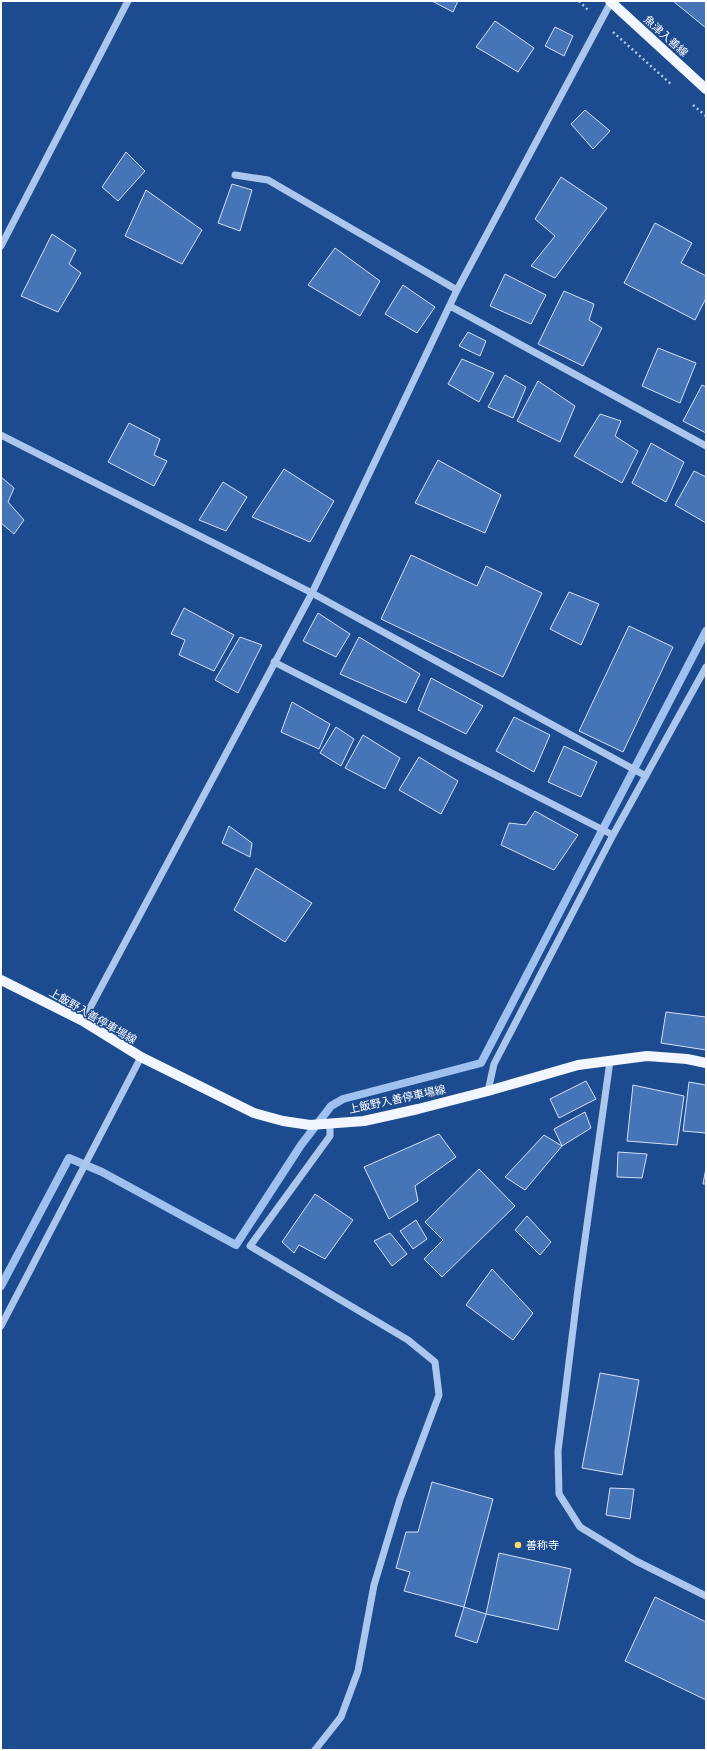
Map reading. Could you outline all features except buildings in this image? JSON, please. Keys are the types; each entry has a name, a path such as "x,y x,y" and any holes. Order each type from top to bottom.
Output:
{"main road":[{"name":"魚津入善線","path":"611,1 706,89"},
{"name":"上飯野入善停車場線","path":"1,980 83,1021 141,1057 254,1113 290,1122 310,1125 364,1121 488,1091 578,1065 647,1056 706,1062"}],"street":[{"path":"1,246 128,1"},
{"path":"83,1021 312,593 457,290 611,1"},
{"path":"235,175 268,180 457,290"},
{"path":"450,306 706,446"},
{"path":"1,435 312,593 646,776"},
{"path":"274,662 613,835"},
{"path":"488,1091 494,1064 613,835 706,667"},
{"path":"1,1326 141,1057"},
{"path":"610,1061 559,1443 558,1494 580,1527 636,1561 706,1596"},
{"path":"314,1750 341,1717 358,1671 374,1585 400,1499 439,1395 435,1362 408,1340 250,1246 330,1136 330,1124"}],"path":[{"path":"579,1 677,90"},
{"path":"688,100 706,116"}],"waterway":[{"path":"1,1286 69,1158 102,1172 236,1245 301,1145 331,1106 343,1099 481,1063 706,631"}],"place":[{"name":"善称寺","path":"518,1545"}]}
